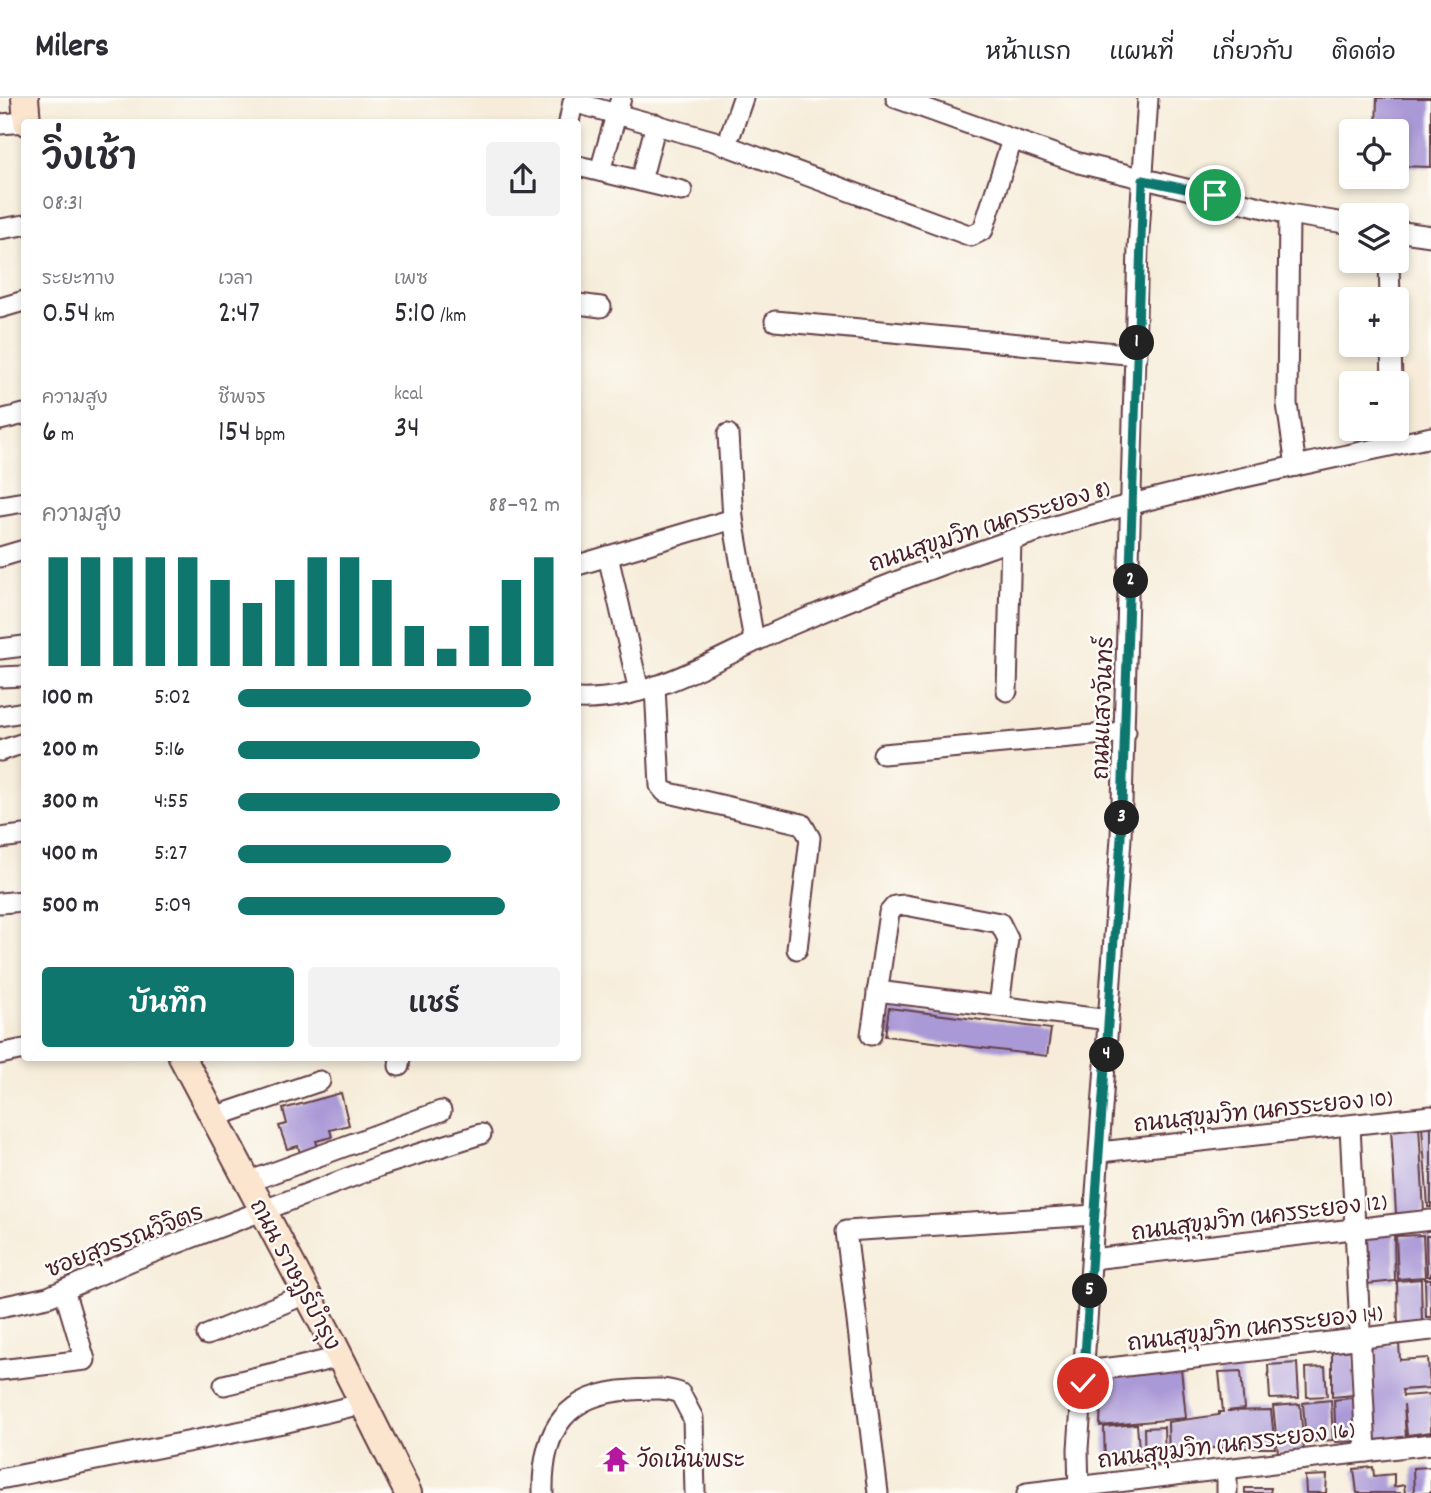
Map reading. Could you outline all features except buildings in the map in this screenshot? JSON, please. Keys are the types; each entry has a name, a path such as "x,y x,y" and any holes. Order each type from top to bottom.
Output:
{"street":[{"path":"25,98 27,119"},
{"path":"731,133 743,98"},
{"path":"896,98 1012,140 1143,180 1289,214 1339,222"},
{"name":"ถนนแสงจันทร์","path":"1079,1490 1078,1449 1109,1020 1126,732 1143,180 1148,98"},
{"path":"570,119 573,102 618,106 656,124 714,141 971,236 982,230 1012,140"},
{"path":"600,172 618,106"},
{"path":"0,124 21,122"},
{"path":"641,181 656,124"},
{"path":"581,167 682,191"},
{"path":"1289,214 1287,404 1296,466"},
{"path":"0,229 21,226"},
{"path":"1409,233 1431,236"},
{"path":"0,308 21,302"},
{"path":"581,304 601,307"},
{"path":"775,321 1137,355"},
{"path":"0,420 21,415"},
{"path":"729,434 733,520 754,641"},
{"name":"ถนนสุขุมวิท (นครระยอง 8)","path":"1409,437 1431,437"},
{"name":"ถนนสุขุมวิท (นครระยอง 8)","path":"581,699 615,698 647,688 865,593 1012,540 1133,503 1296,466 1380,441"},
{"path":"0,506 21,502"},
{"path":"581,564 733,520"},
{"path":"1007,691 1012,540"},
{"path":"0,556 21,551"},
{"path":"608,556 647,688 660,786 665,792 802,824 807,830 810,838 797,948"},
{"path":"0,649 21,646"},
{"path":"0,677 21,676"},
{"path":"0,716 21,712"},
{"path":"883,754 1126,732"},
{"path":"0,751 21,744"},
{"path":"0,838 21,835"},
{"path":"0,903 21,901"},
{"path":"871,1035 889,913 895,906 905,905 1000,923 1008,939 999,1006"},
{"path":"877,991 1109,1020"},
{"path":"0,1054 21,1050"},
{"name":"ถนน ราษฎร์บำรุง","path":"184,1061 365,1403 408,1493"},
{"path":"214,1117 320,1081"},
{"path":"248,1182 441,1111"},
{"name":"ถนนสุขุมวิท (นครระยอง 10)","path":"1100,1152 1431,1116"},
{"path":"1350,1126 1366,1452"},
{"name":"ซอยสุวรรณวิจิตร","path":"0,1307 48,1297 133,1260 406,1156 481,1134"},
{"path":"878,1493 846,1231 1095,1215"},
{"name":"ถนนสุขุมวิท (นครระยอง 12)","path":"1092,1259 1431,1220"},
{"path":"0,1370 85,1360 64,1290"},
{"path":"207,1335 306,1294"},
{"name":"ถนนสุขุมวิท (นครระยอง 14)","path":"1084,1371 1431,1330"},
{"path":"224,1385 340,1357"},
{"path":"543,1493 544,1456 558,1424 577,1403 605,1391 666,1388 680,1394 693,1418 695,1493"},
{"path":"0,1479 283,1423 365,1403"},
{"name":"ถนนสุขุมวิท (นครระยอง 16)","path":"1027,1493 1079,1490 1431,1444"},
{"path":"1227,1469 1227,1493"}],"place":[{"name":"วัดเนินพระ","path":"616,1459"}],"route":[{"path":"1083,1383 1121,838 1128,680 1138,248 1143,180 1215,195"}]}
